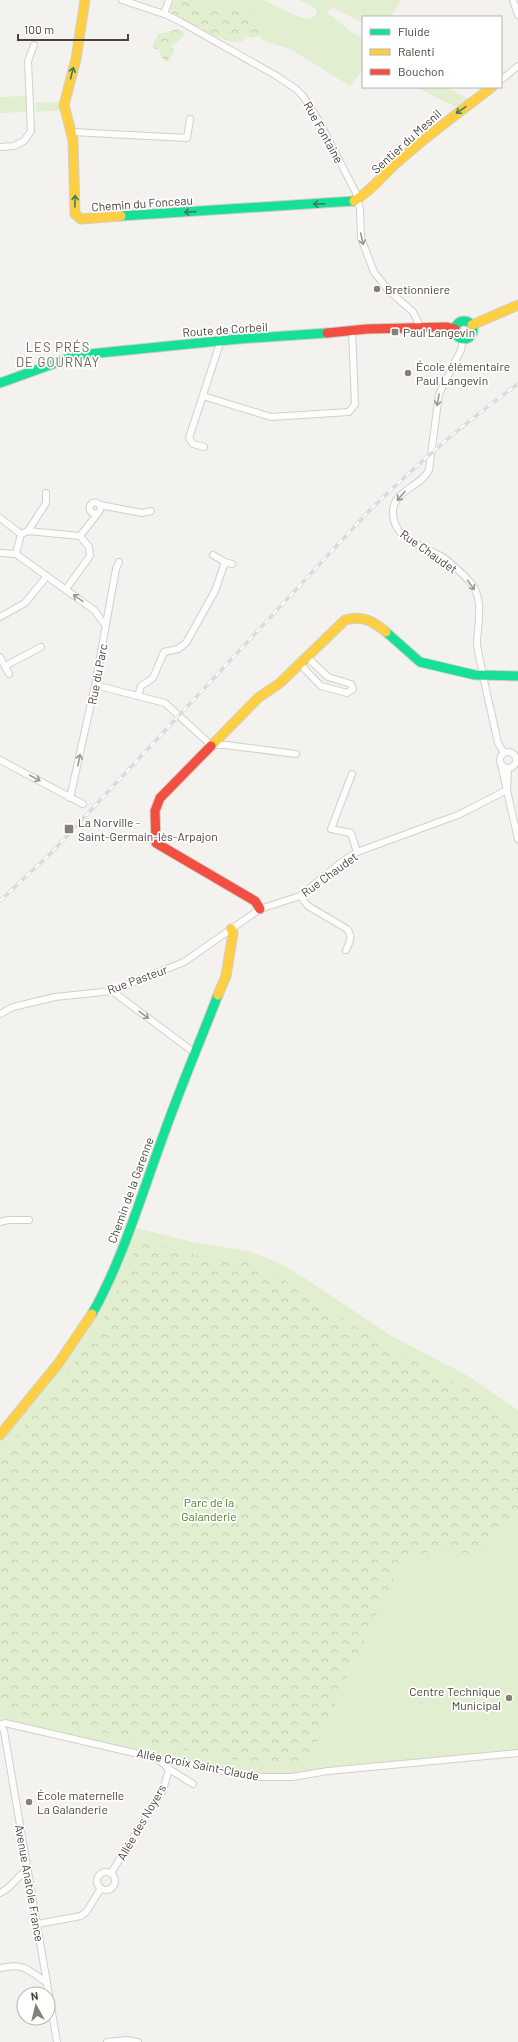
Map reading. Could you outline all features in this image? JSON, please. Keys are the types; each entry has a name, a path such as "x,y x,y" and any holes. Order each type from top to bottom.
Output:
{"street":[{"name":"Chemin du Fonceau","path":"85,0 76,59 64,105 72,132 75,171 75,211 77,217 81,219 262,206 352,203 358,201"},
{"name":"Rue Fontaine","path":"122,0 164,14 228,47 296,89 317,116 354,188 358,201 361,238 374,272 388,290 413,312 418,322 418,328"},
{"path":"164,14 169,0"},
{"path":"513,0 518,15"},
{"path":"0,147 14,146 24,141 31,130 28,61 34,45"},
{"path":"502,79 518,66"},
{"name":"Sentier du Mesnil","path":"358,201 428,134 491,88"},
{"path":"72,132 187,138 190,119"},
{"path":"472,325 518,305"},
{"path":"462,321 468,322 472,325 473,331 471,336 463,339 456,334 455,329 462,321"},
{"name":"Route de Corbeil","path":"0,382 72,357 89,354 221,340 312,335 384,327 446,327 455,329"},
{"path":"203,396 271,417 349,412 355,404 352,330"},
{"name":"Rue Chaudet","path":"463,339 461,350 439,394 429,470 424,477 400,495 393,512 394,523 403,535 444,559 472,584 479,600 477,643 483,676 498,743 504,753"},
{"path":"204,447 194,444 189,438 221,340"},
{"path":"28,531 46,503 46,493"},
{"path":"98,513 91,512 90,506 94,502 100,505 142,513 151,511"},
{"path":"21,534 28,531 76,537 80,536 101,509 100,505"},
{"path":"0,518 21,534"},
{"path":"16,554 21,534"},
{"path":"66,589 90,556 90,547 80,536"},
{"path":"0,553 16,554 94,610 106,624"},
{"path":"214,555 225,562 232,564"},
{"name":"Rue du Parc","path":"70,798 95,685 116,569 119,562"},
{"path":"138,696 141,686 153,678 164,652 178,650 186,643 215,591 225,562"},
{"path":"0,617 20,607 27,601 47,576"},
{"path":"260,909 255,901 156,843 155,814 157,802 258,698 280,683 345,620 362,618 374,622 420,662 483,676 518,676"},
{"path":"5,666 41,647"},
{"path":"0,656 9,674"},
{"path":"304,660 324,675 351,684 353,689 347,693 321,686 304,660"},
{"path":"95,685 165,703 211,746 226,745 296,754"},
{"path":"508,768 512,767 517,761 516,755 509,752 504,753 500,759 518,839"},
{"path":"0,760 83,804"},
{"path":"501,764 508,768"},
{"path":"506,790 508,768"},
{"path":"352,774 331,829 351,833 357,852"},
{"name":"Rue Chaudet","path":"260,909 300,896 340,863 357,852 458,815 506,790"},
{"path":"300,896 308,906 347,929 351,934 346,950"},
{"name":"Rue Pasteur","path":"0,1014 13,1007 55,997 112,991 184,962 260,909"},
{"name":"Chemin de la Garenne","path":"0,1434 58,1364 87,1322 102,1296 132,1222 194,1053 226,976 233,932 231,929"},
{"path":"112,991 194,1053"},
{"path":"0,1222 8,1220 29,1220"},
{"name":"Allée Croix Saint-Claude","path":"0,1725 5,1723 156,1758 242,1774 286,1778 328,1771 518,1753"},
{"name":"Avenue Anatole France","path":"0,1725 4,1730 57,2042"},
{"path":"156,1758 169,1769 193,1784"},
{"name":"Allée des Noyers","path":"111,1873 163,1790 169,1769"},
{"path":"0,1893 11,1886 22,1873 27,1870"},
{"name":"Allée des Noyers","path":"101,1888 97,1880 98,1876 106,1872 111,1873"},
{"name":"Allée des Noyers","path":"101,1888 110,1889 114,1886 115,1881 111,1873"},
{"name":"Allée des Noyers","path":"37,1924 81,1916 87,1911 101,1888"},
{"path":"0,1968 16,1965 24,1967 46,1982"},
{"path":"107,2042 121,2040 138,2042"}],"green space":[{"path":"175,0 185,0 206,10 220,5 251,13 262,24 263,35 249,38 246,36 241,42 233,42 204,32 202,28 192,24 189,25 172,16 169,6"},
{"path":"185,0 263,0 299,17 308,19 315,16 317,12 315,8 299,0 401,0 392,16 362,16 362,22 333,8 329,10 328,13 362,38 362,70 350,86 290,49 264,41 260,37 263,35 251,13 220,5 206,10"},
{"path":"178,29 183,31 184,35 178,42 172,45 173,52 169,61 164,61 158,49 155,49 152,46 158,34"},
{"path":"417,88 448,88 469,99 456,107"},
{"path":"26,96 27,112 0,113 0,97"},
{"path":"63,102 63,110 36,112 35,103"},
{"name":"Parc de la Galanderie","path":"132,1227 197,1243 248,1251 277,1262 303,1277 393,1337 465,1374 518,1410 518,1753 298,1776 242,1774 0,1722 0,1436 88,1323"},
{"name":"Parc de la Galanderie","path":"139,1241 195,1255 245,1262 271,1273 297,1288 387,1347 459,1384 518,1424 518,1523 499,1524 489,1547 479,1553 466,1554 441,1551 422,1554 411,1559 397,1571 314,1749 300,1763 291,1765 262,1765 159,1745 0,1709 0,1456 68,1372 98,1329 113,1301"}],"railway":[{"path":"0,901 51,853 370,510 442,444 479,413 518,384"}],"traffic: fast":[{"path":"121,216 354,201"},
{"path":"464,321 470,324 473,330 470,336 464,339 458,336 455,330 458,324 464,321"},
{"path":"0,383 72,357 89,354 239,339 327,333"},
{"path":"386,632 420,662 475,675 518,676"},
{"path":"92,1314 103,1294 121,1251 174,1105 218,995"}],"traffic: slow":[{"path":"85,0 76,59 64,105 73,140 75,214 81,219 121,216"},
{"path":"354,201 367,192 394,165 422,141 491,88"},
{"path":"472,325 518,305"},
{"path":"211,746 258,698 280,683 345,620 357,618 367,620 386,632"},
{"path":"218,995 226,976 233,933 231,929"},
{"path":"0,1435 58,1364 92,1314"}],"traffic: jam":[{"path":"327,333 367,329 447,327 455,329"},
{"path":"211,746 160,798 155,811 156,843 255,901 260,909"}],"place":[{"name":"Bretionniere","path":"377,289"},
{"name":"Paul Langevin","path":"395,332"},
{"name":"École élémentaire Paul Langevin","path":"408,373"},
{"name":"La Norville - Saint-Germain-lès-Arpajon","path":"69,829"},
{"name":"Centre Technique Municipal","path":"509,1698"},
{"name":"École maternelle La Galanderie","path":"29,1802"}],"district":[{"name":"LES PRÉS DE GOURNAY","path":"58,354"}]}
